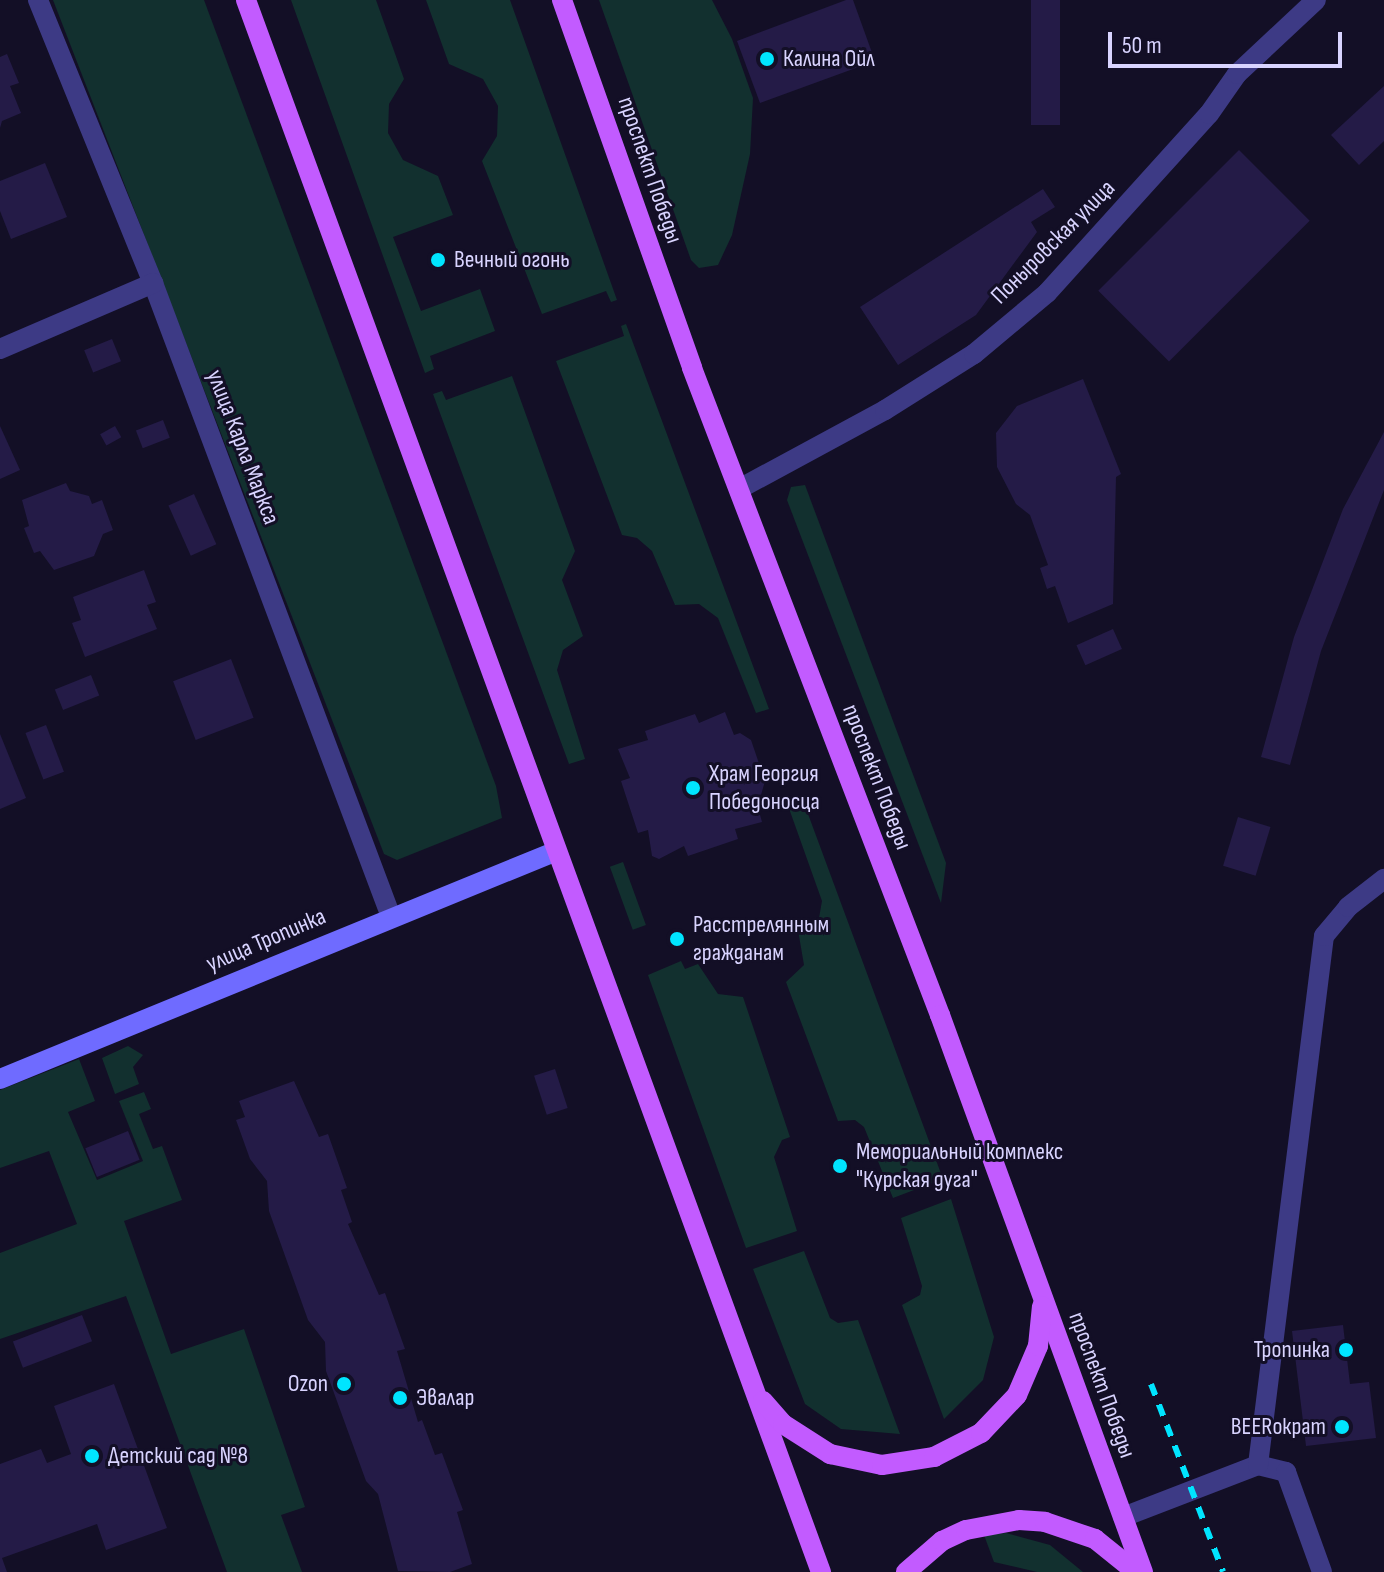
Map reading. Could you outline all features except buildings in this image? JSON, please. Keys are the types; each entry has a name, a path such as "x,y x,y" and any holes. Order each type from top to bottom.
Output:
{"main road":[{"path":"246,0 554,852 821,1572"},
{"name":"проспект Победы","path":"562,0 739,489 1143,1572"},
{"name":"улица Тропинка","path":"0,1079 554,852"},
{"path":"753,1388 783,1424 830,1454 882,1465 934,1457 981,1433 1017,1395 1038,1346 1042,1296"},
{"path":"906,1572 942,1541 966,1530 1019,1520 1045,1522 1095,1539 1136,1572"}],"street":[{"name":"улица Карла Маркса","path":"38,0 153,283 391,917"},
{"name":"Поныровская улица","path":"739,489 885,410 974,354 1023,313 1106,230 1237,74 1316,0"},
{"path":"0,349 153,283"},
{"path":"1258,1465 1324,936 1348,907 1382,880"},
{"path":"1123,1517 1258,1465 1286,1472 1322,1572"}],"green space":[{"path":"53,0 204,0 496,786 502,818 397,860 384,854"},
{"path":"291,0 376,0 404,79 389,104 388,133 403,160 438,176 453,215 393,237 421,311 480,289 495,331 430,356 434,369 425,373"},
{"path":"426,0 510,0 617,300 611,302 606,291 542,314 482,161 497,136 498,106 483,79 449,64"},
{"path":"599,0 712,0 732,39 753,98 750,154 732,235 718,265 699,268 691,260"},
{"path":"626,324 769,709 756,713 718,618 699,604 675,605 652,551 637,538 622,535 556,361 624,336 621,326"},
{"path":"512,376 575,551 562,580 583,636 563,650 557,670 585,759 569,764 433,394 442,391 446,400"},
{"path":"805,485 946,863 941,903 787,500 791,487"},
{"path":"801,795 943,1179 893,1198 864,1127 855,1120 838,1121 786,982 804,965 798,930 819,918 822,901 786,800"},
{"path":"623,862 646,925 633,930 610,867"},
{"path":"681,961 685,969 698,964 718,994 743,997 790,1137 782,1140 774,1157 797,1231 746,1248 648,975"},
{"path":"128,1046 143,1055 133,1067 139,1084 115,1094 102,1058"},
{"path":"79,1059 95,1101 68,1112 97,1180 143,1161 119,1101 144,1092 151,1109 139,1114 153,1149 162,1146 182,1200 124,1221 171,1354 244,1329 305,1507 281,1515 302,1572 227,1572 126,1296 0,1339 0,1253 77,1224 49,1151 0,1168 0,1090"},
{"path":"951,1199 994,1337 983,1380 944,1419 902,1305 920,1295 922,1286 901,1218"},
{"path":"804,1251 830,1318 838,1323 858,1320 900,1434 841,1429 805,1404 753,1269"},
{"path":"1006,1533 1050,1545 1083,1572 1037,1572 994,1562 984,1535"}],"railway":[{"path":"1151,1384 1223,1572"}],"place":[{"name":"Калина Ойл","path":"767,59"},
{"name":"Вечный огонь","path":"438,260"},
{"name":"Храм Георгия Победоносца","path":"693,788"},
{"name":"Расстрелянным гражданам","path":"677,939"},
{"name":"Мемориальный комплекс \"Курская дуга\"","path":"840,1166"},
{"name":"Тропинка","path":"1346,1350"},
{"name":"Ozon","path":"344,1384"},
{"name":"Эвалар","path":"400,1398"},
{"name":"BEERократ","path":"1342,1427"},
{"name":"Детский сад №8","path":"92,1456"}]}
